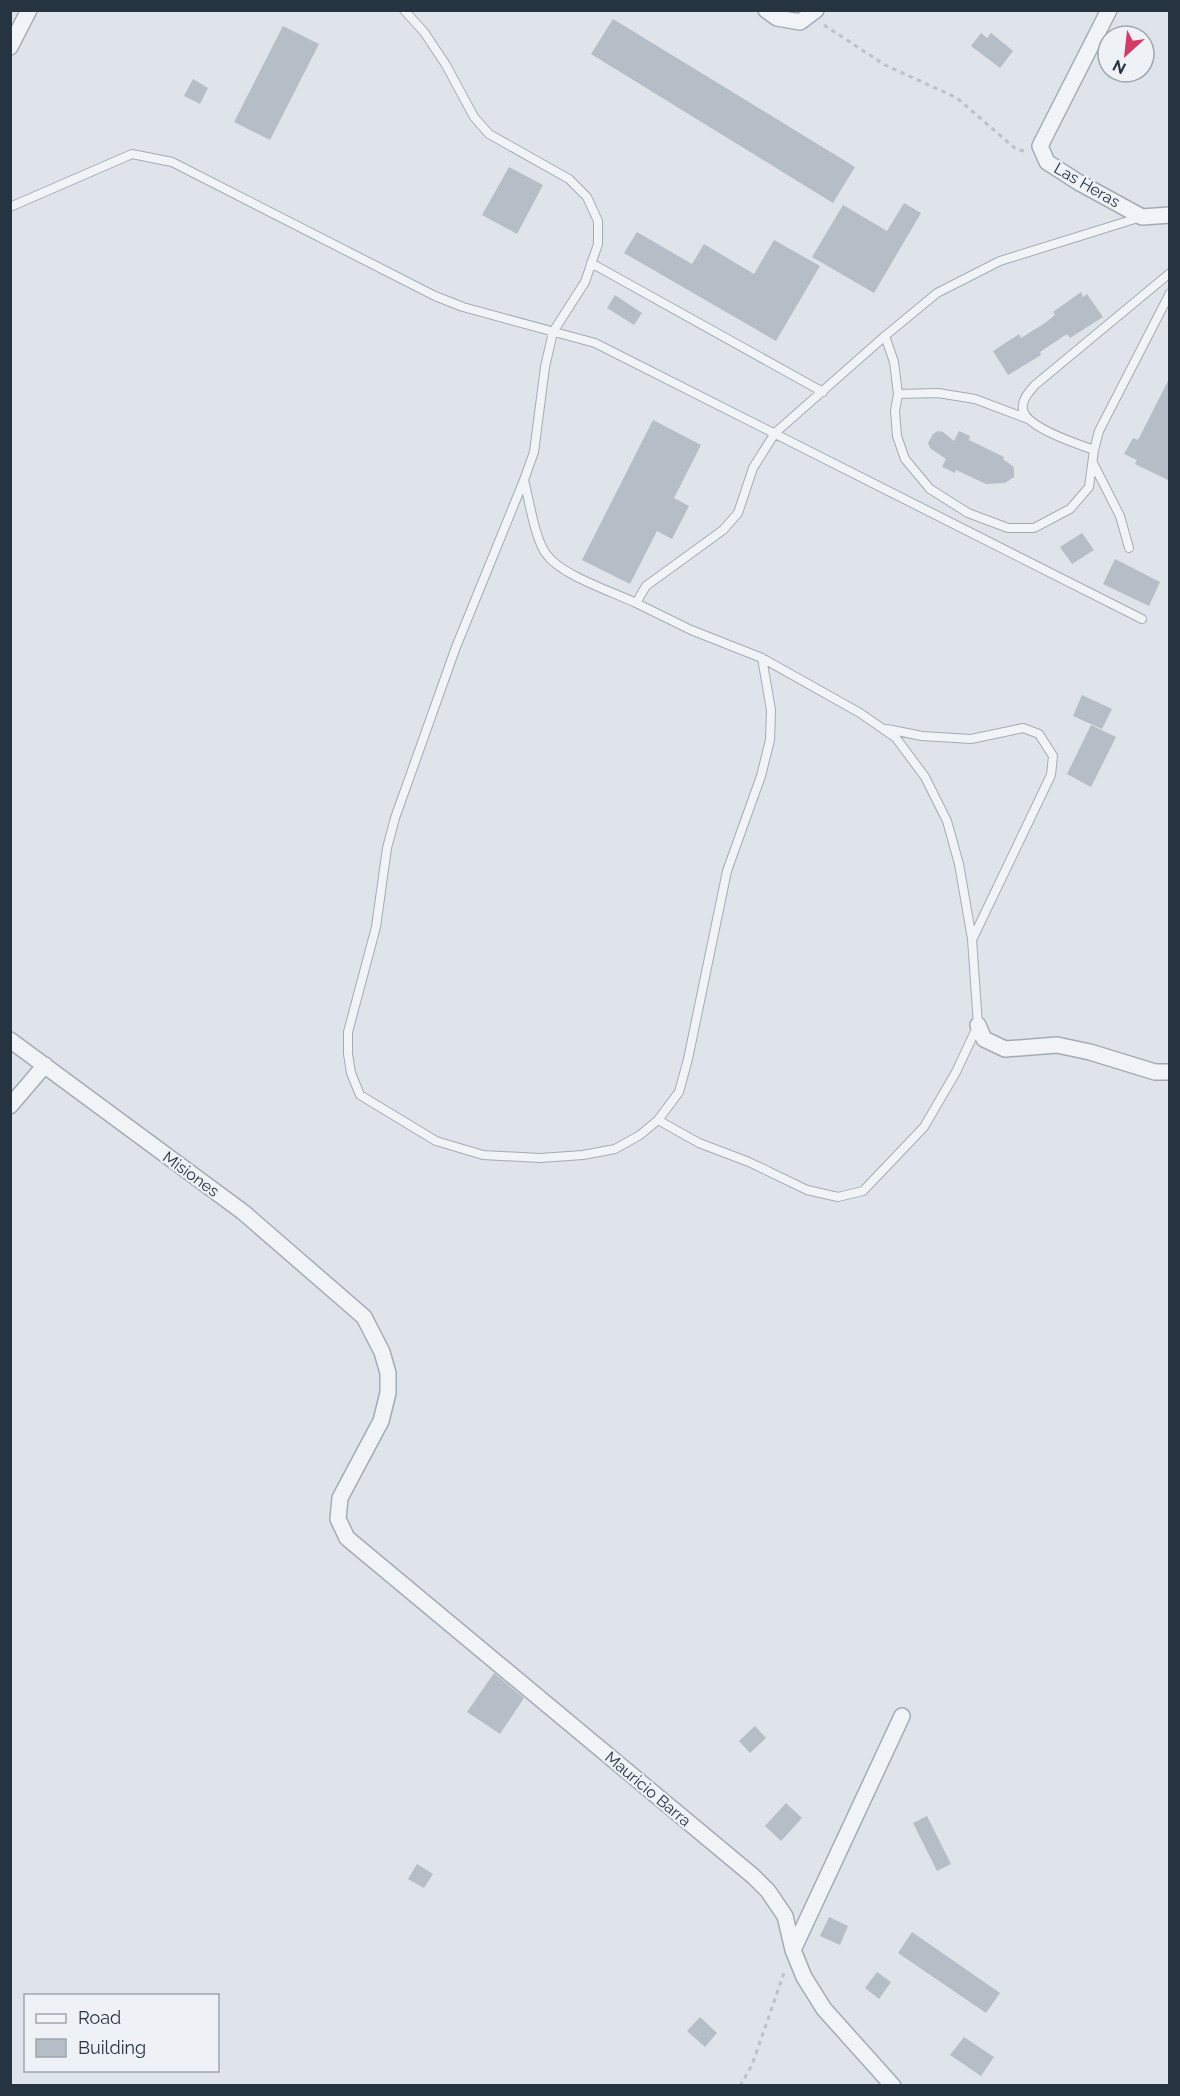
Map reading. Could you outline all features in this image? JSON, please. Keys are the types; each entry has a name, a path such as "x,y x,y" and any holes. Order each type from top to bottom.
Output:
{"street":[{"path":"1040,146 1109,10"},
{"path":"772,14 800,22 813,13"},
{"path":"10,47 21,16"},
{"name":"Las Heras","path":"1040,146 1047,162 1142,217"},
{"path":"1142,217 1170,215"},
{"path":"978,1025 984,1039 1005,1049 1057,1045 1090,1052 1155,1072 1170,1072"},
{"name":"Misiones","path":"10,1040 243,1212 364,1317 382,1352 387,1373 387,1393 381,1420 340,1498 338,1519 347,1538"},
{"path":"10,1106 45,1065"},
{"name":"Mauricio Barra","path":"347,1538 753,1876 768,1891 784,1916 793,1950 804,1977 824,2009 893,2085"},
{"path":"793,1950 902,1716"}],"lane":[{"path":"404,10 424,32 446,65 474,117 489,134 568,179 586,196 598,221 597,244 585,282 554,332 545,367 534,452 456,647 395,818 387,848 376,927 348,1032 351,1073 360,1095 436,1141 483,1155 540,1158 583,1155 615,1149 639,1135 658,1120 679,1092 727,871 761,776 770,740 771,710 762,658"},
{"path":"10,207 132,154 172,162 435,297 463,307 595,343 1142,619"},
{"path":"636,603 646,586 723,530 738,513 753,468 775,434 937,293 1000,261 1142,217"},
{"path":"591,263 822,392"},
{"path":"1029,420 1023,411 1024,398 1035,385 1170,273"},
{"path":"885,336 894,362 898,394 895,411 897,436 905,459 930,489 968,513 1008,528 1034,528 1070,509 1089,487 1094,450 1100,431 1170,294"},
{"path":"898,394 938,393 975,399 1029,420 1046,430 1094,450"},
{"path":"1093,463 1120,516 1129,548"},
{"path":"524,480 537,532 546,555 567,572 690,630 762,658 860,713 896,738 925,777 947,821 959,864 972,939 978,1025 956,1072 924,1127 863,1191 838,1197 807,1190 749,1162 699,1143 658,1120"},
{"path":"882,729 922,736 971,739 1023,728 1039,734 1053,756 1051,775 972,939"}],"path":[{"path":"813,13 885,65 957,98 1017,150 1029,152 1040,146"},
{"path":"740,2085 752,2065 793,1950"}],"building":[{"path":"613,19 855,167 833,203 591,54"},
{"path":"283,26 319,44 270,140 234,122"},
{"path":"981,33 987,38 991,33 1013,51 1000,68 971,46"},
{"path":"193,79 208,88 200,104 184,96"},
{"path":"509,167 543,185 517,234 482,215"},
{"path":"904,203 921,213 874,293 812,257 843,205 887,231"},
{"path":"637,232 692,264 704,244 754,274 774,240 820,266 776,341 624,253"},
{"path":"1081,292 1083,297 1087,294 1103,317 1070,338 1067,334 1040,352 1041,355 1008,375 993,351 1019,334 1021,338 1045,323 1055,315 1053,312"},
{"path":"615,295 642,313 634,325 607,308"},
{"path":"1170,377 1170,481 1135,464 1137,460 1124,454 1133,438 1138,440"},
{"path":"653,420 701,445 674,498 689,506 672,539 657,531 630,584 582,560"},
{"path":"938,431 943,432 954,441 959,431 970,436 969,440 1004,457 1003,459 1014,467 1014,477 1005,483 986,484 956,470 955,473 942,467 946,459 930,448 928,443 933,434"},
{"path":"1082,533 1094,550 1072,564 1060,547"},
{"path":"1115,559 1160,582 1149,606 1103,584"},
{"path":"1082,695 1112,709 1102,729 1073,716"},
{"path":"1091,725 1116,737 1091,787 1067,774"},
{"path":"494,1673 524,1698 500,1734 467,1712"},
{"path":"755,1726 766,1738 750,1753 739,1741"},
{"path":"786,1803 802,1818 781,1841 765,1826"},
{"path":"927,1816 951,1864 937,1871 913,1823"},
{"path":"417,1864 433,1874 424,1888 408,1879"},
{"path":"829,1917 848,1926 840,1945 820,1936"},
{"path":"912,1932 1000,1993 986,2013 898,1953"},
{"path":"877,1972 891,1982 879,1999 865,1988"},
{"path":"700,2017 717,2033 705,2047 687,2031"},
{"path":"964,2037 994,2057 981,2076 950,2055"}]}
